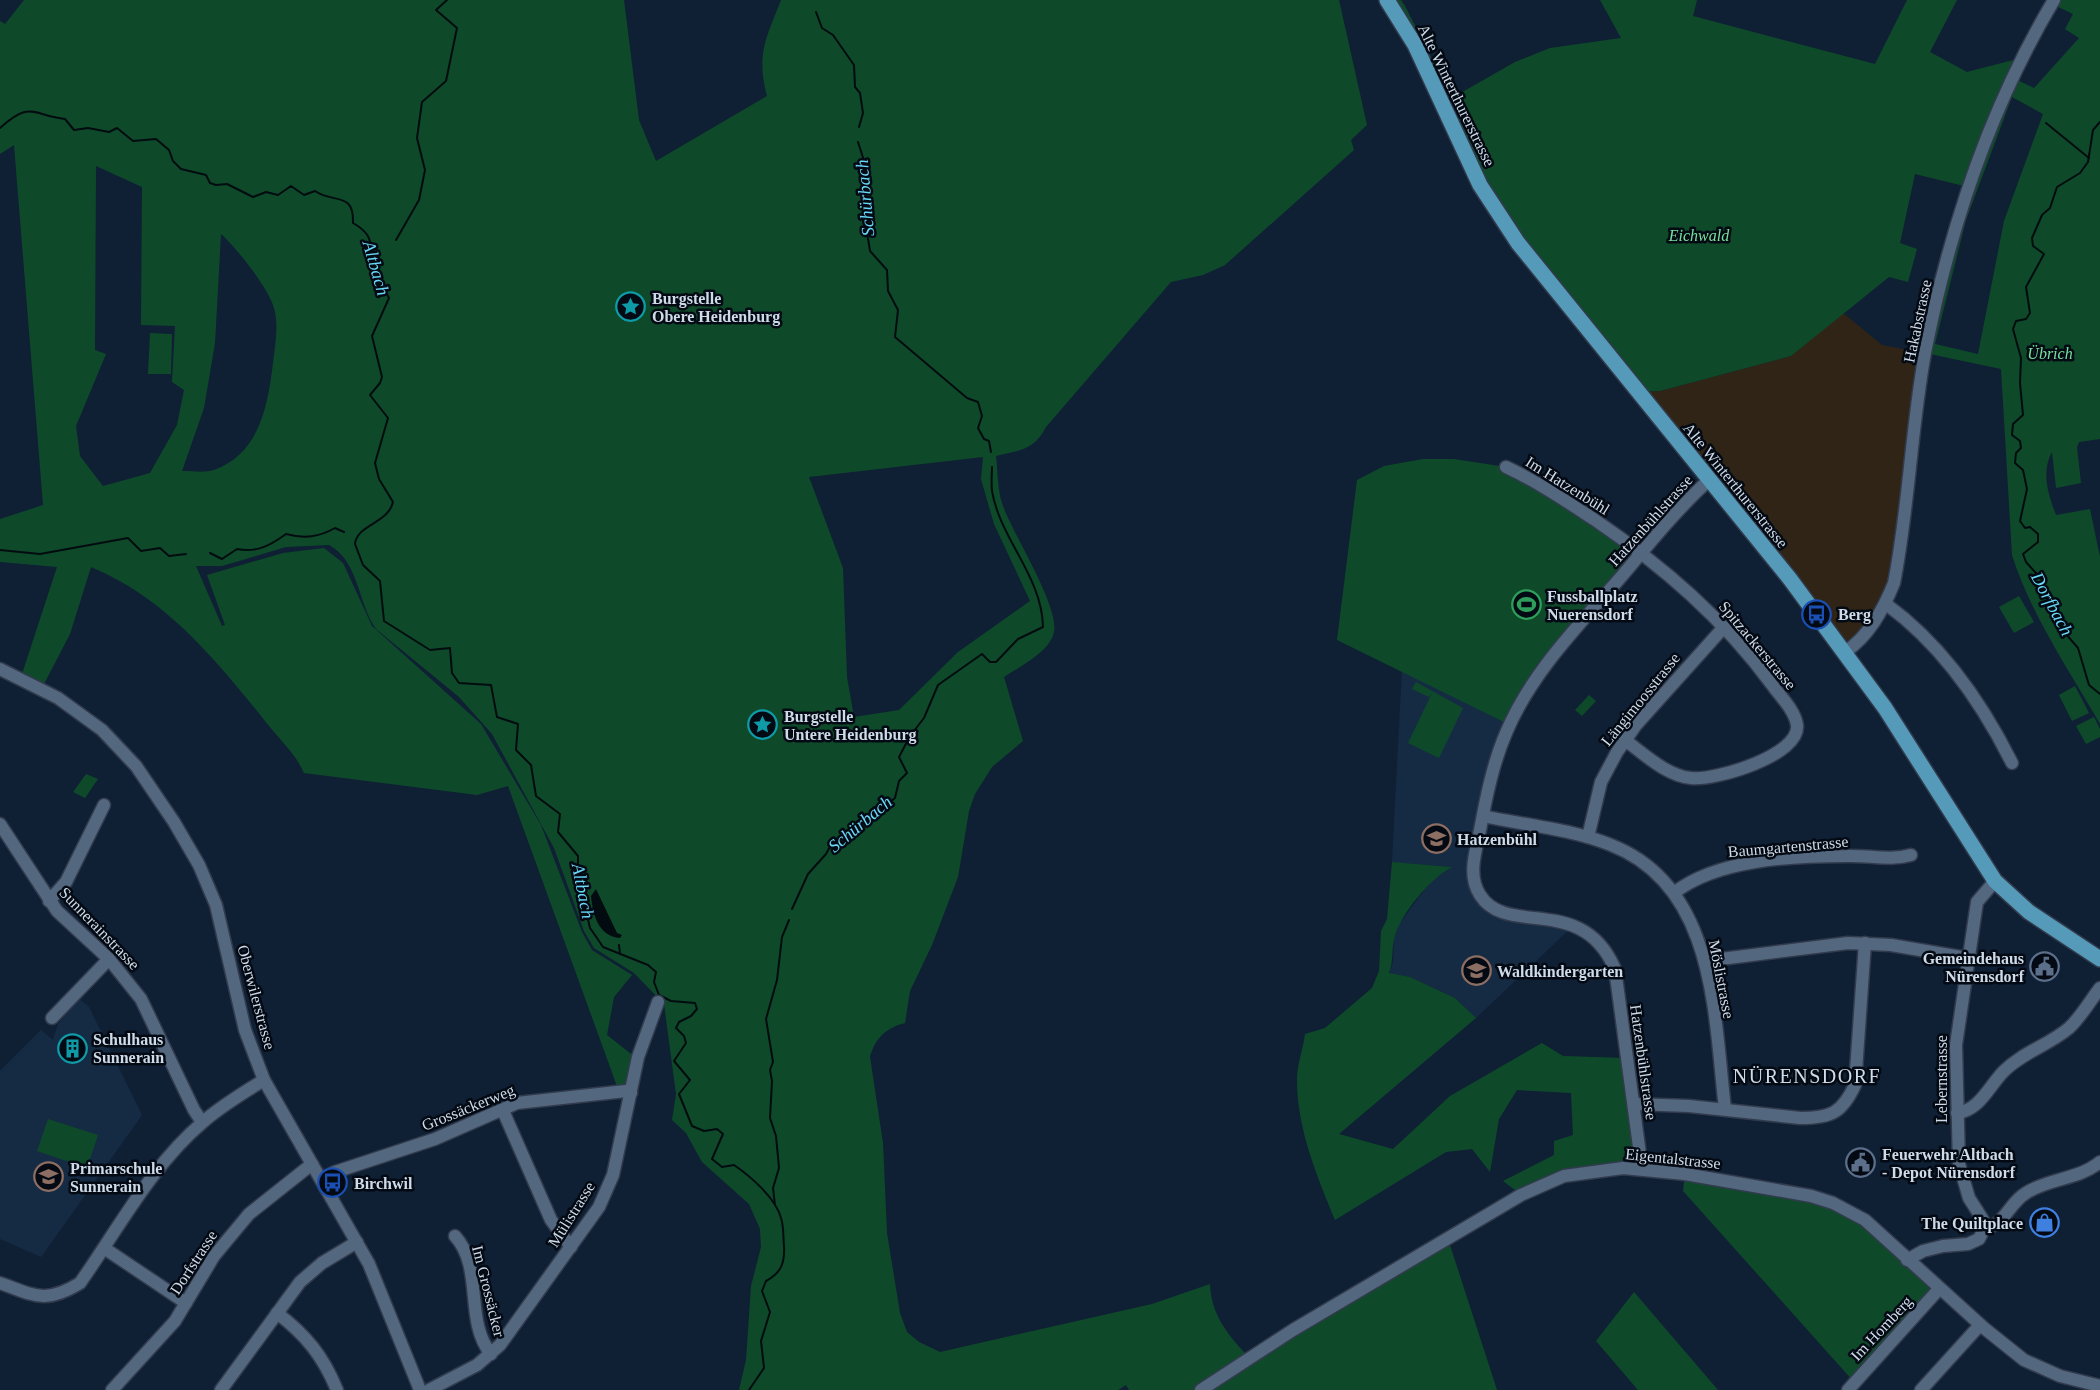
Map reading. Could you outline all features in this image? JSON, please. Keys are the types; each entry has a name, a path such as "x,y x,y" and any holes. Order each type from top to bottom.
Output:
{"main road":[{"name":"Alte Winterthurerstrasse","path":"1387,0 1414,45 1468,162 1507,228 1559,296 1790,579 1845,652 1917,757 1995,881 2029,912 2100,959"}],"street":[{"name":"Hakabstrasse","path":"1845,652 1858,643 1886,604 1894,583 1925,353 1947,261 1968,187 2021,58 2054,0"},
{"name":"Im Hatzenbühl","path":"1506,467 1541,484 1642,553"},
{"name":"Hatzenbühlstrasse","path":"1642,1169 1615,969 1608,953 1596,939 1574,925 1558,920 1506,913 1492,907 1481,897 1475,885 1473,867 1483,816 1505,735 1527,693 1552,656 1709,480"},
{"name":"Spitzackerstrasse","path":"1625,740 1665,769 1691,778 1741,768 1788,746 1795,736 1797,725 1792,712 1724,627 1691,593 1642,553"},
{"path":"1886,604 1933,647 1969,690 1992,722 2012,763"},
{"name":"Längimoosstrasse","path":"1588,837 1601,782 1625,740 1724,627"},
{"name":"Oberwilerstrasse","path":"0,669 58,698 102,730 136,766 174,822 199,865 216,905 245,1030 264,1080 322,1179 380,1287 420,1390"},
{"path":"49,901 66,882 104,805"},
{"name":"Möslistrasse","path":"1483,816 1588,837 1631,855 1647,866 1674,892 1695,931 1705,961 1725,1109"},
{"name":"Sunnerainstrasse","path":"0,824 49,901 65,920 110,959 141,999 194,1110 202,1122"},
{"name":"Baumgartenstrasse","path":"1674,892 1696,877 1717,869 1818,857 1898,859 1911,855"},
{"name":"Lebernstrasse","path":"1984,1229 1983,1220 1965,1185 1959,1164 1956,1045 1977,902 1995,881"},
{"path":"1705,961 1841,943 1864,943 1967,958"},
{"path":"1634,1104 1725,1109 1818,1118 1834,1113 1846,1104 1855,1085 1864,943"},
{"path":"52,1018 110,959"},
{"path":"1957,1113 1967,1112 1978,1103 2002,1072 2019,1058 2069,1028 2100,988"},
{"name":"Mülistrasse","path":"429,1390 468,1370 491,1354 514,1328 599,1207 613,1175 638,1057 658,1002"},
{"path":"0,1283 25,1294 43,1298 62,1294 80,1283 153,1177 202,1122 264,1080"},
{"name":"Grossäckerweg","path":"322,1179 335,1172 435,1139 517,1103 626,1091 631,1093"},
{"path":"504,1113 551,1220 571,1247"},
{"path":"1908,1260 1935,1248 1968,1244 1979,1239 1984,1229 1998,1224 2022,1195 2033,1188 2075,1176 2100,1162"},
{"name":"Dorfstrasse","path":"112,1390 161,1338 186,1303 214,1256 249,1214 312,1164"},
{"name":"Eigentalstrasse","path":"1201,1390 1293,1330 1521,1195 1556,1179 1584,1172 1642,1169 1685,1174 1811,1196 1833,1203 1865,1220 1980,1325 2024,1360 2060,1376 2100,1386"},
{"name":"Im Grossäcker","path":"455,1236 461,1243 468,1264 480,1339 491,1354"},
{"path":"221,1390 277,1313 315,1268 357,1242"},
{"path":"104,1248 186,1303"},
{"name":"Im Homberg","path":"1848,1390 1940,1288"},
{"path":"277,1313 300,1331 316,1349 337,1390"},
{"path":"1921,1390 1980,1325"},
{"path":"2057,1390 2060,1376"}],"shaded area":[{"path":"1842,312 1882,345 1925,353 1886,604 1845,652 1637,392 1660,391 1791,356"},
{"name":"Hatzenbühl","path":"1402,670 1510,725 1473,867 1492,907 1574,925 1476,1018 1455,998 1410,977 1389,974 1393,962 1397,927 1431,881 1451,867 1392,862"},
{"path":"596,889 617,933 622,935 620,938 606,933 595,917 591,896"},
{"name":"Primarschule Sunnerain","path":"79,999 89,1007 142,1115 41,1257 0,1239 0,1071 41,1030 53,1040 58,1024"}],"green space":[{"path":"24,0 624,0 639,120 656,161 767,96 762,69 764,47 781,0 1339,0 1367,125 1351,140 1354,150 1225,265 1203,275 1171,282 1037,440 1026,448 996,456 1001,500 1050,605 1054,632 1047,646 1004,677 1023,741 992,767 975,794 969,811 958,877 932,945 910,991 905,1023 882,1035 875,1044 870,1057 883,1143 887,1233 900,1313 907,1332 919,1342 940,1352 1152,1304 1210,1284 1213,1304 1220,1321 1245,1353 1515,1190 1503,1181 1554,1155 1554,1141 1573,1135 1571,1093 1517,1090 1499,1119 1490,1172 1472,1149 1446,1152 1335,1220 1309,1152 1300,1116 1297,1074 1305,1034 1325,1028 1372,988 1379,971 1381,931 1387,919 1392,862 1452,867 1427,887 1410,907 1398,927 1389,973 1410,977 1455,998 1476,1018 1339,1134 1393,1149 1450,1096 1542,1043 1563,1056 1627,1058 1642,1169 1564,1176 1448,1239 1497,1390 1129,1390 1126,1385 1118,1390 739,1390 746,1360 751,1286 761,1247 760,1229 749,1204 702,1162 686,1133 672,1120 676,1094 664,1004 634,973 594,948 584,931 554,848 492,734 459,697 376,629 365,608 352,572 339,552 329,545 286,547 222,566 196,566 222,626 225,625 207,575 283,553 324,548 343,563 372,626 481,724 541,825 582,932 592,950 632,975 614,997 607,1035 635,1057 626,1091 618,1089 508,786 477,795 304,773 292,753 247,698 188,633 143,596 91,567 70,634 44,684 22,674 57,567 0,562 0,519 43,505 14,145 0,154 0,21 5,24","holes":["96,166 142,187 141,325 175,326 172,382 184,390 177,425 150,473 103,486 80,456 76,426 106,354 95,350","221,234 251,269 266,290 274,308 276,336 271,379 259,426 252,440 242,452 230,462 214,470 182,471 204,408 215,343","983,457 981,479 994,524 1030,601 958,652 899,710 854,717 847,677 843,568 809,477"]},
{"path":"1387,0 1401,0 1405,6 1452,98 1515,62 1550,48 1621,38 1600,0 1697,0 1693,16 1875,64 1907,0 1957,0 1930,52 1967,72 2021,58 2013,78 2034,88 2079,38 2065,29 2073,14 2052,4 2054,0 2100,0 2100,439 2079,442 2077,447 2081,483 2056,488 2052,452 2046,475 2048,491 2056,515 2090,509 2100,557 2100,724 2040,621 2012,555 2001,369 1925,353 1968,187 1915,174 1900,243 1917,249 1908,282 1889,277 1791,356 1660,391 1637,392 1518,243","holes":["2012,97 2043,114 2004,221 1978,354 1935,344 1966,220"]},
{"path":"150,333 172,334 171,374 148,374"},
{"name":"Fussballplatz Nuerensdorf","path":"1423,459 1454,459 1506,467 1642,553 1552,656 1510,725 1337,640 1357,480 1384,466"},
{"path":"2019,596 2034,622 2014,633 1999,607"},
{"path":"1416,682 1463,708 1439,758 1408,743 1432,693 1429,697 1412,689"},
{"path":"2075,686 2089,713 2072,721 2059,695"},
{"path":"1589,695 1596,701 1582,716 1575,710"},
{"path":"2094,717 2100,729 2100,737 2086,744 2076,726"},
{"path":"86,774 98,779 85,798 73,792"},
{"path":"48,1119 98,1135 87,1168 37,1151"},
{"path":"1685,1174 1850,1211 1939,1289 1854,1382 1683,1191"},
{"path":"1634,1292 1718,1390 1638,1390 1596,1341"}],"waterway":[{"path":"396,240 419,200 425,170 417,138 422,102 446,81 457,28 436,10 447,0"},
{"name":"Schürbach","path":"816,12 822,28 833,35 854,65 855,87 860,93 863,113 859,127"},
{"name":"Altbach","path":"0,128 10,119 25,112 65,119 74,130 88,128 109,132 117,128 133,141 156,139 169,150 173,161 181,169 206,175 210,183 227,184 253,197 266,192 278,195 291,186 304,195 315,191 342,200 350,206 353,223 368,237 375,271 389,298 372,336 382,377 370,395 388,418 375,463 379,479 393,502 385,515 361,532 355,544 363,565 380,581 384,621 430,650 450,648 452,673 459,683 491,685 497,717 518,724 516,750 531,765 536,796 560,814 558,832 578,856 578,877 590,928 603,947 648,965 656,972 654,982 659,995 671,1001 695,1003 697,1009 691,1016 679,1022 676,1028 684,1036 686,1043 674,1061 690,1080 679,1094 692,1126 704,1131 717,1129 723,1134 712,1159 722,1167 734,1165 755,1181 774,1203 783,1225 783,1262 779,1271 766,1281 762,1291 770,1312 761,1341 764,1368 749,1390"},
{"name":"Dorfbach","path":"2100,122 2093,130 2088,162 2080,173 2057,187 2050,208 2042,215 2032,238 2033,246 2044,254 2026,287 2030,313 2026,319 2016,321 2013,329 2021,358 2020,383 2023,415 2013,424 2012,435 2020,441 2021,448 2016,453 2015,463 2023,470 2027,489 2020,521 2025,528 2030,527 2038,534 2038,542 2023,554 2026,562 2044,582 2047,599 2061,620 2065,633 2078,648 2089,685 2100,694"},
{"path":"2046,123 2089,158"},
{"name":"Schürbach","path":"858,142 866,167 862,200 870,251 887,270 888,291 898,310 895,337 967,398 978,402 982,416 978,428 984,439 989,441 991,452"},
{"name":"Schürbach","path":"792,909 808,874 826,854 833,841 865,821 895,798 899,781 907,773 899,757 910,736 924,718 938,685 982,654 990,662 996,662 1018,639 1043,627 1036,591 996,509 992,491 992,467"},
{"path":"210,553 222,559 237,549 251,550 263,547 286,534 312,536 335,528 344,532"},
{"path":"0,550 40,554 128,538 141,551 160,548 169,556 186,554"},
{"name":"Schürbach","path":"775,1205 773,1188 779,1168 776,1136 770,1118 772,1081 770,1070 773,1062 766,1019 777,980 782,937 789,920"},
{"name":"Altbach","path":"619,945 620,954"}],"place":[{"name":"Burgstelle Obere Heidenburg","path":"631,307"},
{"name":"Fussballplatz Nuerensdorf","path":"1526,605"},
{"name":"Berg","path":"1817,614"},
{"name":"Burgstelle Untere Heidenburg","path":"763,725"},
{"name":"Hatzenbühl","path":"1436,839"},
{"name":"Gemeindehaus Nürensdorf","path":"2045,967"},
{"name":"Waldkindergarten","path":"1476,971"},
{"name":"Schulhaus Sunnerain","path":"72,1048"},
{"name":"Feuerwehr Altbach - Depot Nürensdorf","path":"1861,1163"},
{"name":"Primarschule Sunnerain","path":"49,1177"},
{"name":"Birchwil","path":"333,1183"},
{"name":"The Quiltplace","path":"2044,1223"}],"district":[{"name":"NÜRENSDORF","path":"1807,1076"}],"park label":[{"name":"Eichwald","path":"1699,235"},
{"name":"Übrich","path":"2050,353"}]}
